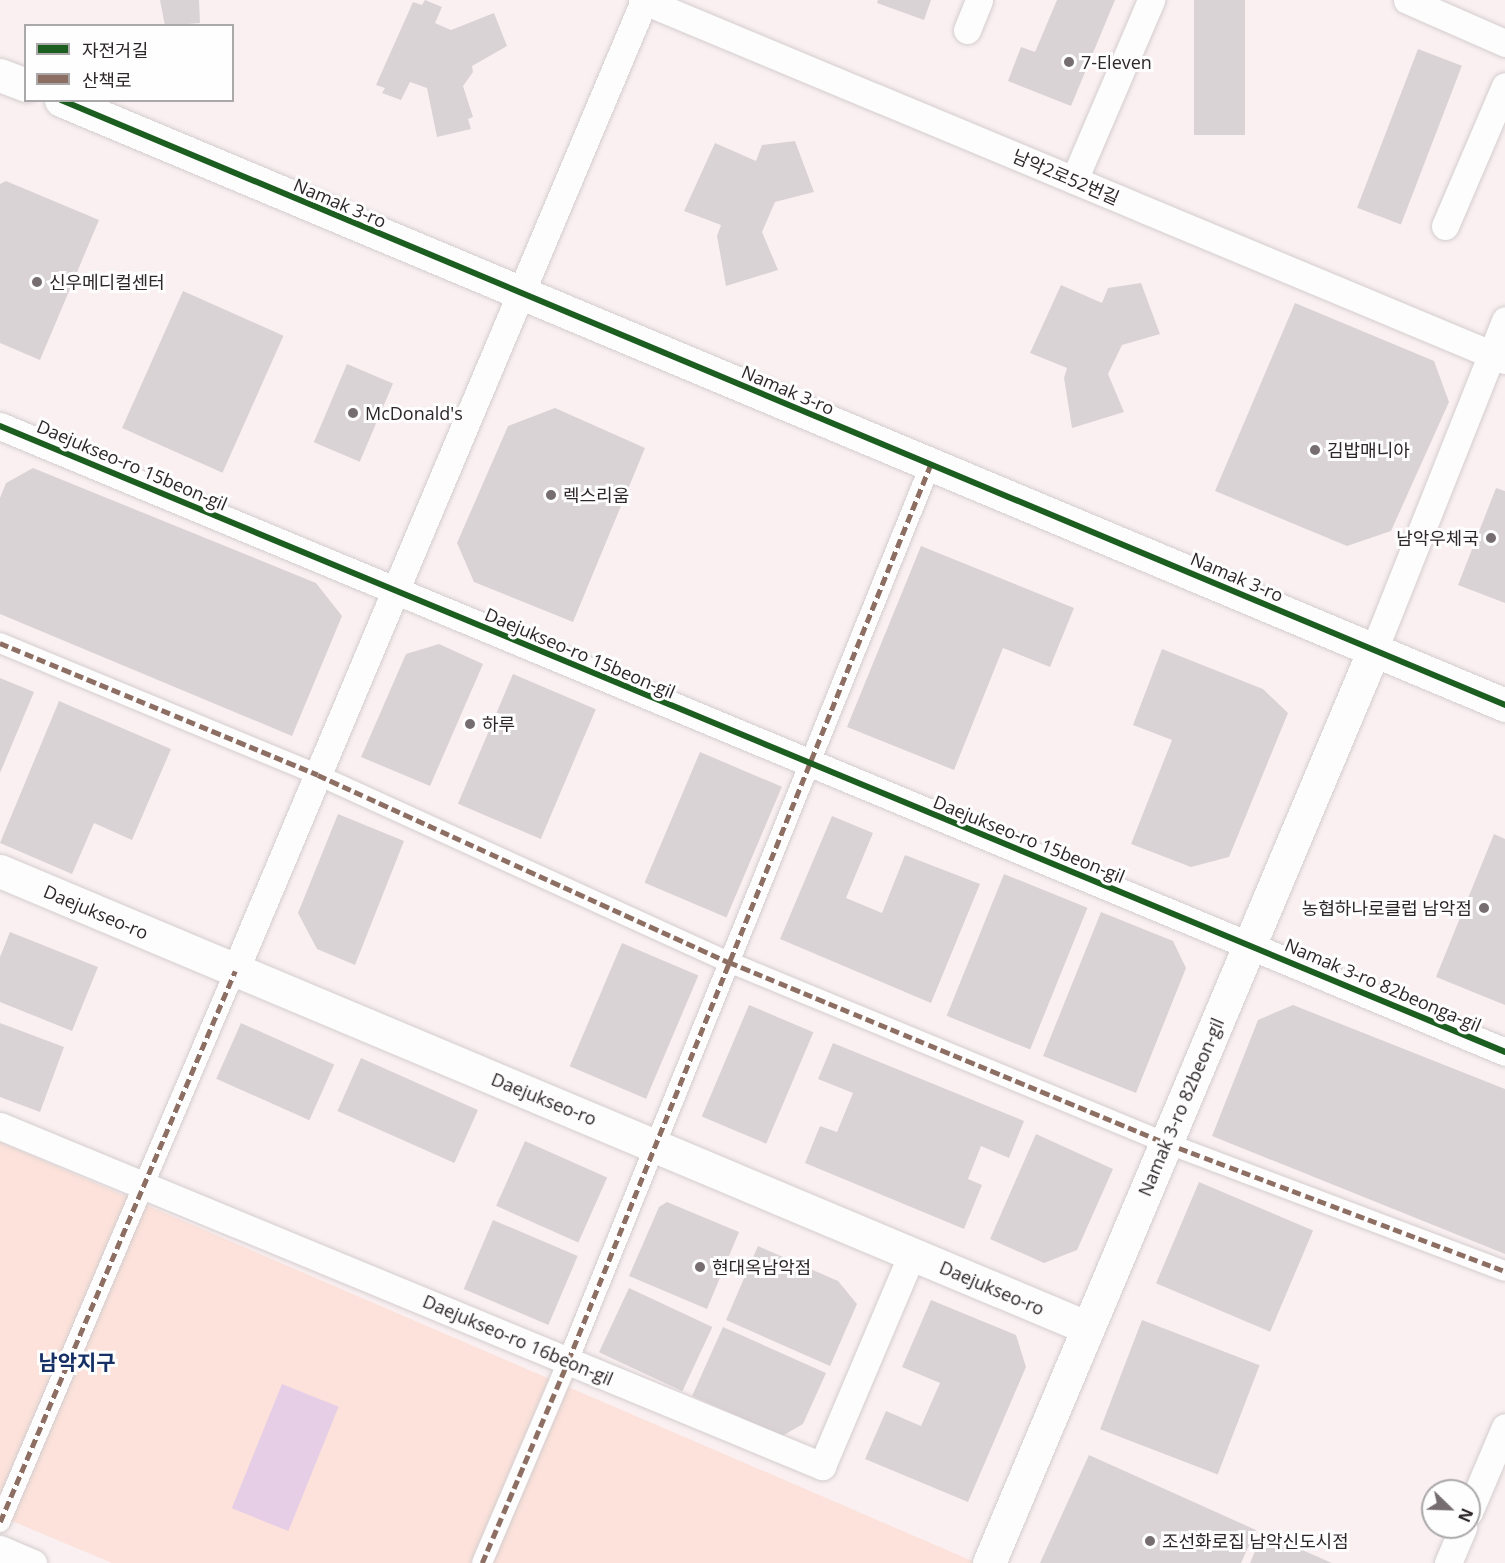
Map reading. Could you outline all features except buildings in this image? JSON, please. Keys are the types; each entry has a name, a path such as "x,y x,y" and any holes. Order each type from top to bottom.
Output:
{"street":[{"path":"0,1522 318,776 643,0"},
{"name":"남악2로52번길","path":"643,0 1498,357"},
{"path":"967,30 979,0"},
{"path":"1074,180 1151,0"},
{"path":"1407,0 1505,43"},
{"path":"0,75 24,85"},
{"path":"1445,226 1505,86"},
{"name":"Namak 3-ro","path":"66,102 520,295 1505,705"},
{"path":"1374,650 1498,357 1505,320"},
{"name":"Daejukseo-ro 15beon-gil","path":"0,426 809,765 1249,945"},
{"path":"482,1563 568,1361 930,466"},
{"path":"0,643 318,776 729,962 1166,1143 1505,1271"},
{"name":"Namak 3-ro 82beon-gil","path":"989,1563 1374,650"},
{"name":"Daejukseo-ro","path":"0,871 1088,1328"},
{"name":"Namak 3-ro 82beonga-gil","path":"1249,945 1505,1052"},
{"name":"Daejukseo-ro 16beon-gil","path":"0,1126 822,1466 912,1254"},
{"path":"1481,1483 1505,1426"},
{"path":"1448,1563 1458,1539"},
{"path":"0,1550 33,1563"}],"shaded area":[{"path":"0,1142 977,1563 112,1563 0,1516"},
{"path":"282,1384 339,1407 288,1531 232,1508"}],"marked path":[{"path":"482,1563 568,1361 930,466"},
{"path":"0,643 318,775 729,962 1166,1143 1505,1271"},
{"path":"0,1522 235,971"}],"cycle path":[{"path":"66,102 1505,705"},
{"path":"0,426 1505,1052"}],"place":[{"name":"7-Eleven","path":"1069,62"},
{"name":"신우메디컬센터","path":"37,282"},
{"name":"McDonald's","path":"353,413"},
{"name":"김밥매니아","path":"1315,450"},
{"name":"렉스리움","path":"551,495"},
{"name":"남악우체국","path":"1491,538"},
{"name":"하루","path":"470,724"},
{"name":"농협하나로클럽 남악점","path":"1484,908"},
{"name":"현대옥남악점","path":"700,1267"},
{"name":"조선화로집 남악신도시점","path":"1150,1541"}],"district":[{"name":"남악지구","path":"77,1362"}]}
